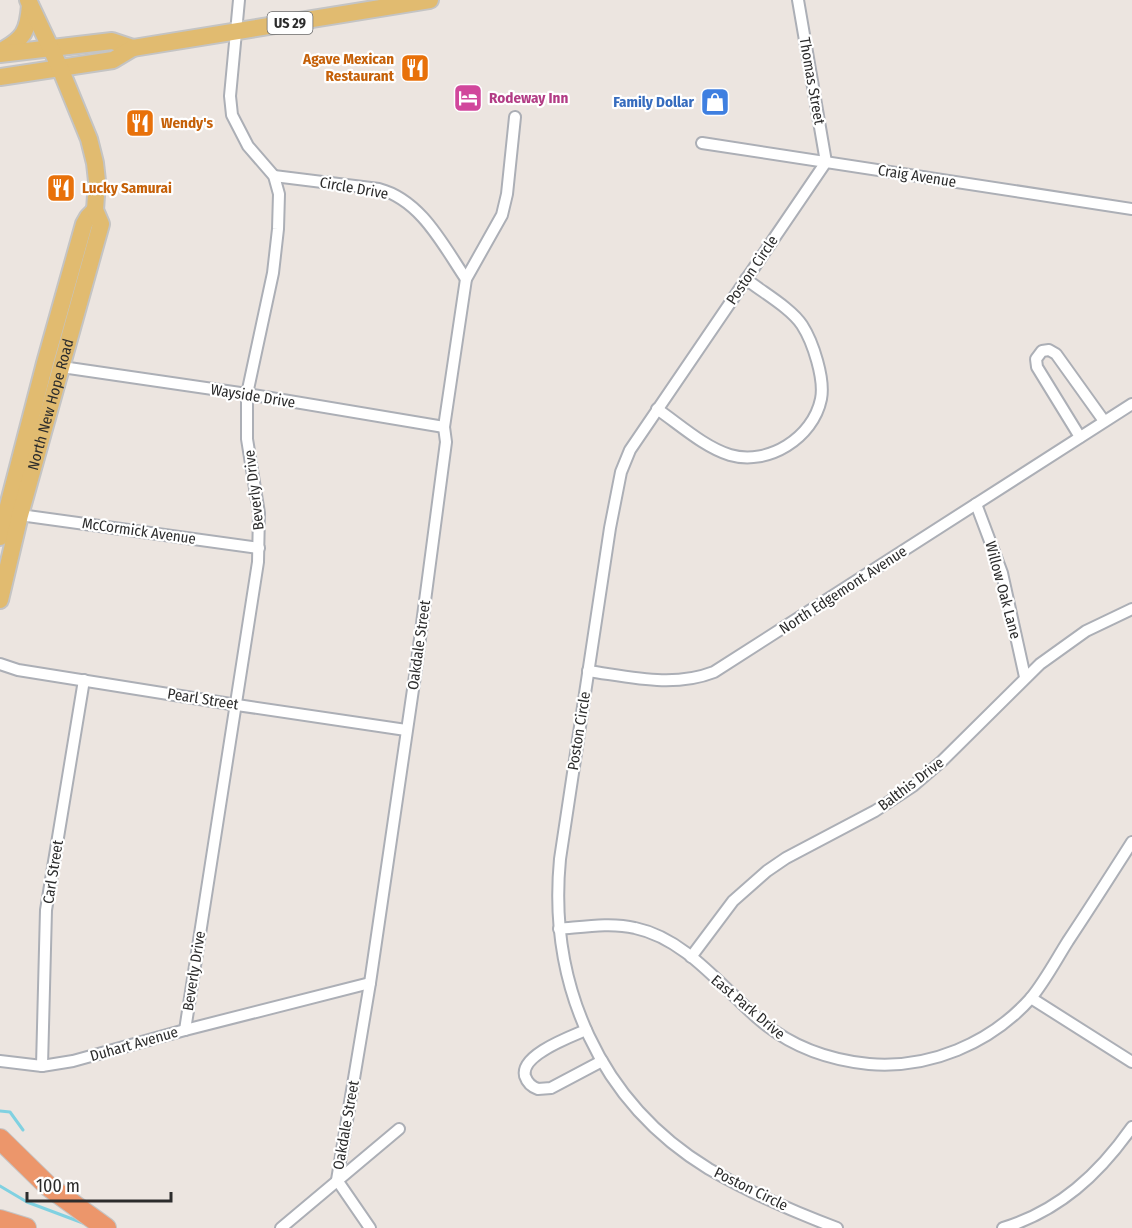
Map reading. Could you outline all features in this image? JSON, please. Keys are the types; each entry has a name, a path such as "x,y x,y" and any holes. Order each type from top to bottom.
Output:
{"highway":[{"path":"0,1139 48,1186 106,1228"},
{"path":"0,1220 26,1228"}],"main road":[{"name":"US 29","path":"0,77 113,60 133,48 430,0"},
{"name":"North New Hope Road","path":"0,600 20,514 99,232 100,219 95,210 97,181 93,152 60,68 29,3"},
{"path":"0,53 19,40 24,33 28,24 29,3"},
{"name":"US 29","path":"0,53 112,41 133,48"},
{"name":"North New Hope Road","path":"0,537 84,224 95,210"},
{"path":"45,363 49,372 49,388 54,397"}],"street":[{"path":"239,0 230,96 232,115 248,147 274,176"},
{"name":"Thomas Street","path":"798,0 825,162"},
{"name":"Oakdale Street","path":"337,1180 370,983 435,531 446,442 444,427 466,279 502,215 507,194 515,117"},
{"name":"Craig Avenue","path":"702,143 1132,209"},
{"name":"Poston Circle","path":"825,162 630,450 621,472 588,671 557,891 559,929 570,987 586,1030 602,1061 624,1093 642,1114 684,1151 727,1178 807,1217 837,1228"},
{"name":"Circle Drive","path":"274,176 379,189 394,194 407,202 420,215 466,279"},
{"name":"Beverly Drive","path":"185,1030 237,705 259,548 259,513 248,439 247,394 273,273 279,210 279,194 274,176"},
{"path":"657,409 716,449 746,458 761,457 787,446 814,417 822,390 809,338 797,318 746,279"},
{"path":"1080,437 1037,367 1036,359 1042,351 1049,350 1056,354 1104,422"},
{"name":"Wayside Drive","path":"62,367 247,394 444,427"},
{"name":"North Edgemont Avenue","path":"588,671 647,680 678,681 714,672 1132,404"},
{"name":"Willow Oak Lane","path":"976,504 1002,573 1025,677"},
{"name":"McCormick Avenue","path":"20,514 259,548"},
{"name":"Balthis Drive","path":"691,957 733,901 767,871 786,858 875,811 913,786 972,732 1040,664 1086,631 1132,609"},
{"name":"Pearl Street","path":"0,664 18,670 406,730"},
{"name":"Carl Street","path":"42,1066 46,910 84,680"},
{"name":"East Park Drive","path":"559,929 613,925 636,928 654,934 680,948 762,1022 784,1038 826,1057 857,1063 897,1065 946,1055 973,1043 994,1029 1031,998 1132,842"},
{"name":"Duhart Avenue","path":"0,1062 42,1066 73,1061 370,983"},
{"path":"1031,998 1132,1062"},
{"path":"586,1030 529,1060 525,1069 527,1080 538,1089 551,1088 602,1061"},
{"path":"1006,1228 1053,1206 1071,1194 1099,1169 1132,1127"},
{"path":"281,1228 399,1129"},
{"path":"337,1180 370,1228"}],"waterway":[{"path":"0,1111 10,1112 23,1130"},
{"path":"0,1186 27,1202 83,1223"}],"place":[{"name":"Agave Mexican Restaurant","path":"415,68"},
{"name":"Rodeway Inn","path":"468,98"},
{"name":"Family Dollar","path":"715,102"},
{"name":"Wendy's","path":"140,123"},
{"name":"Lucky Samurai","path":"61,188"}]}
